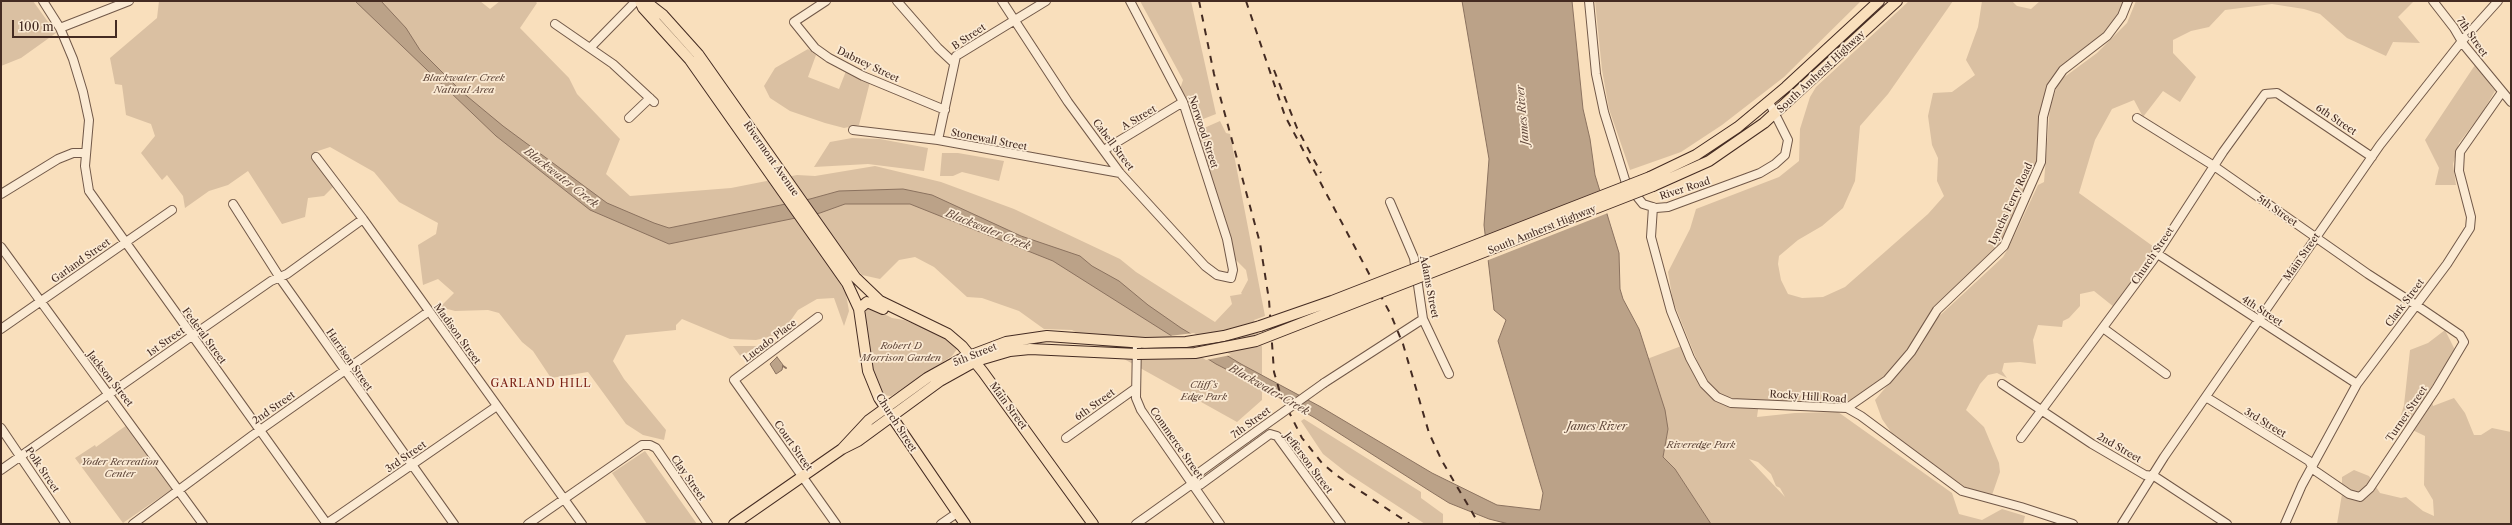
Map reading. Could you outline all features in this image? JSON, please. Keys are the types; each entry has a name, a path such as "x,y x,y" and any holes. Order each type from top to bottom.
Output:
{"main road":[{"name":"Rivermont Avenue","path":"640,1 643,8 679,39"},
{"name":"Rivermont Avenue","path":"645,1 663,15 679,39 690,60 851,280 880,301 901,313"},
{"path":"658,1 663,15"},
{"name":"South Amherst Highway","path":"1137,354 1195,353 1256,341 1651,182 1707,148 1769,102 1879,1"},
{"name":"South Amherst Highway","path":"1137,342 1186,342 1250,329 1709,161 1776,114 1897,1"},
{"name":"Rivermont Avenue","path":"851,280 859,309"},
{"path":"859,309 867,302 901,313"},
{"name":"Church Street","path":"859,309 868,371 873,386 888,412 965,524"},
{"name":"Main Street","path":"901,313 948,334 973,358 1093,524"},
{"name":"5th Street","path":"734,524 842,450 869,420 888,412 943,368 973,358 1020,339 1047,336 1137,342"},
{"name":"5th Street","path":"973,358 1030,349 1137,354"}],"street":[{"name":"Federal Street","path":"43,1 60,28 73,59 89,120 85,166 88,191 326,524"},
{"path":"60,28 129,1"},
{"path":"590,48 636,1"},
{"name":"Dabney Street","path":"826,1 794,22 816,48 829,58 863,76 945,110"},
{"path":"897,1 938,48 953,62"},
{"name":"Cabell Street","path":"1002,1 1068,102 1120,173 1205,266 1217,275 1231,278"},
{"name":"B Street","path":"938,140 945,110 953,62 956,56 1046,1"},
{"name":"Norwood Street","path":"1130,1 1184,102 1227,239 1233,270 1231,278"},
{"name":"River Road","path":"1589,1 1599,91 1619,164 1631,191 1643,204 1662,208 1682,203 1775,164 1785,155 1788,145 1786,134 1769,102"},
{"name":"Lynchs Ferry Road","path":"1847,408 1887,380 1911,352 1937,310 2004,246 2041,162 2043,117 2051,87 2066,67 2107,36 2122,16 2128,1"},
{"name":"7th Street","path":"2433,1 2462,41 2511,102"},
{"name":"Main Street","path":"2122,524 2152,475 2372,157 2462,41 2498,1"},
{"path":"555,24 613,64 652,100 629,118"},
{"name":"Clark Street","path":"2286,524 2312,467 2357,384 2470,228 2471,216 2459,171 2460,152 2502,92"},
{"name":"Church Street","path":"2021,438 2103,328 2156,253 2214,166 2266,94 2277,93 2290,101"},
{"name":"6th Street","path":"2290,101 2372,157"},
{"name":"A Street","path":"1104,150 1184,102"},
{"name":"5th Street","path":"2137,118 2214,166 2416,304"},
{"name":"Stonewall Street","path":"854,130 938,140 1120,173"},
{"path":"1,194 58,158 73,153 86,153"},
{"name":"Madison Street","path":"316,157 363,219 428,312 582,524"},
{"name":"Adams Street","path":"1390,202 1414,258 1423,319 1449,374"},
{"name":"Harrison Street","path":"233,204 279,277 454,524"},
{"name":"Rocky Hill Road","path":"1653,207 1652,237 1671,311 1690,358 1710,391 1717,397 1731,403 1847,408 1861,416 1962,491 2021,507 2073,524"},
{"name":"Garland Street","path":"1,329 125,241 172,210"},
{"name":"1st Street","path":"1,470 192,336 363,219"},
{"name":"Jackson Street","path":"1,247 203,524"},
{"name":"4th Street","path":"2156,253 2258,321 2357,384"},
{"name":"Turner Street","path":"2312,467 2349,494 2355,497 2364,495 2436,389 2464,342 2460,335 2416,304"},
{"name":"2nd Street","path":"133,524 260,430 428,312"},
{"name":"Lucado Place","path":"734,380 818,317"},
{"name":"7th Street","path":"1136,524 1192,484 1200,472 1324,383 1423,319"},
{"path":"2103,328 2166,374"},
{"name":"Commerce Street","path":"1137,342 1136,398 1146,420 1220,524"},
{"name":"Court Street","path":"734,380 836,524"},
{"name":"2nd Street","path":"2002,384 2092,444 2146,475 2152,475 2227,524"},
{"name":"6th Street","path":"1066,438 1136,388"},
{"name":"3rd Street","path":"2206,397 2309,461 2312,467"},
{"name":"3rd Street","path":"326,524 497,406"},
{"name":"Polk Street","path":"1,428 66,524"},
{"name":"Jefferson Street","path":"1192,484 1200,485 1270,434 1277,436 1341,524"},
{"name":"Clay Street","path":"564,498 642,445 650,445 656,448 708,524"},
{"path":"528,524 564,498"},
{"path":"941,524 957,513"}],"green space":[{"path":"1,1 33,1 56,33 21,58 1,66"},
{"path":"159,1 480,1 490,9 500,1 535,1 537,3 520,28 569,78 577,94 620,139 606,174 630,196 731,188 797,175 815,176 875,166 941,182 1014,209 1120,259 1136,272 1215,322 1232,304 1230,296 1242,294 1241,293 1248,280 1246,270 1235,259 1195,132 1220,121 1226,133 1230,134 1265,316 1254,320 1262,347 1262,400 1237,422 1072,330 1044,329 1019,311 982,298 967,297 934,267 915,257 899,260 880,279 862,275 857,269 837,278 846,294 849,311 844,326 834,298 817,299 798,310 781,334 756,340 730,339 682,319 676,325 676,330 626,335 613,361 624,379 666,430 664,440 643,435 626,424 588,372 551,378 533,351 522,342 499,313 488,310 455,311 440,307 454,293 438,279 423,285 418,245 436,234 438,223 399,202 374,172 330,147 315,152 333,187 324,196 308,198 305,217 282,224 248,171 228,185 209,191 185,208 183,196 167,175 162,180 141,153 155,136 151,124 126,115 122,85 115,84 110,58 157,18"},
{"path":"1140,1 1191,1 1216,114 1193,123 1180,89 1183,80"},
{"path":"1595,1 1861,1 1784,77 1722,125 1681,152 1630,170 1609,109 1602,70"},
{"path":"1909,1 1953,1 1888,94 1860,126 1855,181 1843,208 1822,226 1798,240 1779,256 1778,264 1781,280 1788,294 1802,298 1823,297 1845,287 1928,214 1944,196 1937,181 1938,158 1932,145 1928,116 1933,93 1952,92 1975,75 1966,60 1978,27 1982,1 2012,1 2017,6 2031,9 2040,1 2125,1 2119,14 2105,34 2061,68 2048,85 2040,116 2038,161 2017,204 2001,244 1934,308 1908,350 1885,377 1859,398 1846,401 1742,400 1723,396 1715,391 1702,373 1673,301 1668,272 1690,229 1696,209 1779,177 1799,161 1800,129 1810,97 1816,87"},
{"path":"2136,1 2414,1 2398,17 2420,43 2393,42 2386,56 2347,38 2320,14 2304,9 2272,4 2225,10 2209,27 2191,31 2173,40 2173,53 2196,77 2180,102 2163,91 2143,117 2134,100 2112,109 2095,140 2079,193 2154,247 2114,307 2094,291 2080,294 2080,306 2069,318 2063,321 2062,327 2038,325 2033,340 2036,364 2020,362 2004,363 2002,371 2007,378 1997,373 1988,375 1980,384 1966,410 1984,427 1999,463 2000,472 1992,495 1965,487 1893,435 1882,419 1875,400 1921,346 1935,320 2003,257 2038,185 2044,182 2050,106 2059,81 2097,53 2127,23"},
{"path":"808,49 816,55 808,77 839,89 846,71 870,82 859,125 844,128 825,123 790,111 770,98 764,86 775,68"},
{"path":"2475,65 2495,91 2482,113 2459,143 2453,164 2456,185 2435,185 2439,168 2425,140"},
{"path":"852,138 880,139 928,148 924,171 868,164 814,167 830,142"},
{"path":"942,153 958,153 1004,161 999,181 962,172 953,176 940,176"},
{"name":"Robert D Morrison Garden","path":"869,306 892,318 904,320 929,330 948,340 957,349 952,356 891,396 881,395 871,364 865,313"},
{"path":"2445,330 2455,350 2430,389 2433,406 2454,398 2465,413 2474,435 2481,435 2492,428 2511,432 2511,524 2337,524 2342,494 2342,477 2354,470 2369,476 2380,493 2401,498 2406,497 2423,511 2434,516 2433,500 2424,485 2425,436 2402,425 2400,418 2404,405 2410,350 2428,343"},
{"name":"Riveredge Park","path":"1684,345 1710,391 1731,403 1759,403 1757,417 1795,413 1838,412 1952,493 1959,514 1982,520 2002,509 2025,516 2023,524 1711,524 1675,469 1663,457 1668,429 1647,359","holes":["1749,459 1758,462 1771,474 1776,486 1780,488 1785,497"]},
{"path":"733,346 757,346 741,357"},
{"path":"1304,419 1421,492 1421,498 1443,514 1443,524 1425,524 1347,473 1323,454 1301,421"},
{"name":"Yoder Recreation Center","path":"127,425 172,489 123,523 75,458 95,445 96,447"},
{"path":"645,451 697,524 647,524 612,473"}],"water":[{"name":"James River","path":"355,1 381,1 406,28 420,50 462,92 503,126 607,203 669,228 810,199 839,191 903,189 932,195 1021,236 1080,256 1092,266 1119,281 1148,305 1181,328 1241,364 1321,407 1432,473 1497,505 1540,510 1543,493 1498,341 1506,320 1494,310 1484,225 1489,159 1462,1 1572,1 1583,109 1590,139 1595,175 1619,253 1620,289 1623,299 1639,329 1665,410 1668,429 1663,457 1675,469 1711,524 1509,524 1489,519 1449,503 1315,418 1216,364 1053,261 910,204 845,204 820,213 669,244 590,210 496,136"},
{"path":"777,357 783,365 782,370 776,374 770,364"}],"pier":[{"path":"1601,190 1608,213 1486,261 1483,237"},
{"path":"1194,333 1231,355 1206,360 1169,336"}],"railway":[{"path":"1199,1 1214,74 1260,243 1269,300 1274,372 1281,396 1302,438 1322,463 1336,475 1410,524"},
{"path":"1246,1 1285,116 1391,315 1403,344 1429,433 1442,461 1479,524"},
{"path":"1274,70 1297,128 1321,173"}],"district":[{"name":"GARLAND HILL","path":"541,384"}],"park label":[{"name":"Blackwater Creek Natural Area","path":"464,84"},
{"name":"Cliff's Edge Park","path":"1204,390"}],"water label":[{"name":"Blackwater Creek","path":"561,178"},
{"name":"Blackwater Creek","path":"988,230"},
{"name":"Blackwater Creek","path":"1269,390"}]}
